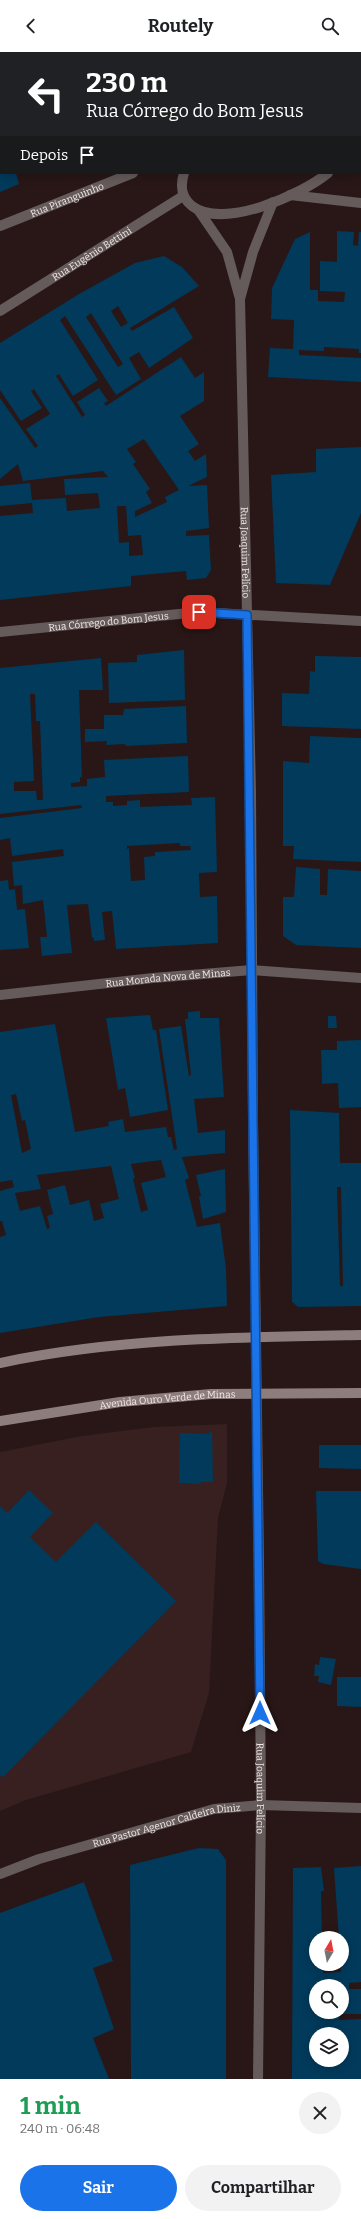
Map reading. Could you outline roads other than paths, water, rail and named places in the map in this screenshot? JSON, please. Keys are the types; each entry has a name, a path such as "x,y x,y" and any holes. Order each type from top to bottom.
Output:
{"street":[{"name":"Rua Piranguinho","path":"0,226 130,174"},
{"path":"183,196 181,183 184,174"},
{"path":"199,211 217,214 238,212 273,202 311,185 327,174"},
{"path":"290,195 361,203"},
{"name":"Rua Joaquim Felício","path":"183,196 199,211 227,252 240,299 247,615 257,1393 261,1805 258,2079"},
{"name":"Rua Eugênio Bettini","path":"0,311 183,196"},
{"name":"Rua Joaquim Felício","path":"240,299 253,252 273,202"},
{"name":"Rua Córrego do Bom Jesus","path":"0,632 199,612 361,621"},
{"name":"Rua Morada Nova de Minas","path":"0,996 153,978 252,970 361,978"},
{"path":"0,1363 83,1349 226,1336 361,1335"},
{"name":"Avenida Ouro Verde de Minas","path":"0,1421 120,1402 211,1394 361,1392"},
{"name":"Rua Pastor Agenor Caldeira Diniz","path":"0,1874 39,1859 214,1808 261,1805 361,1808"}]}
